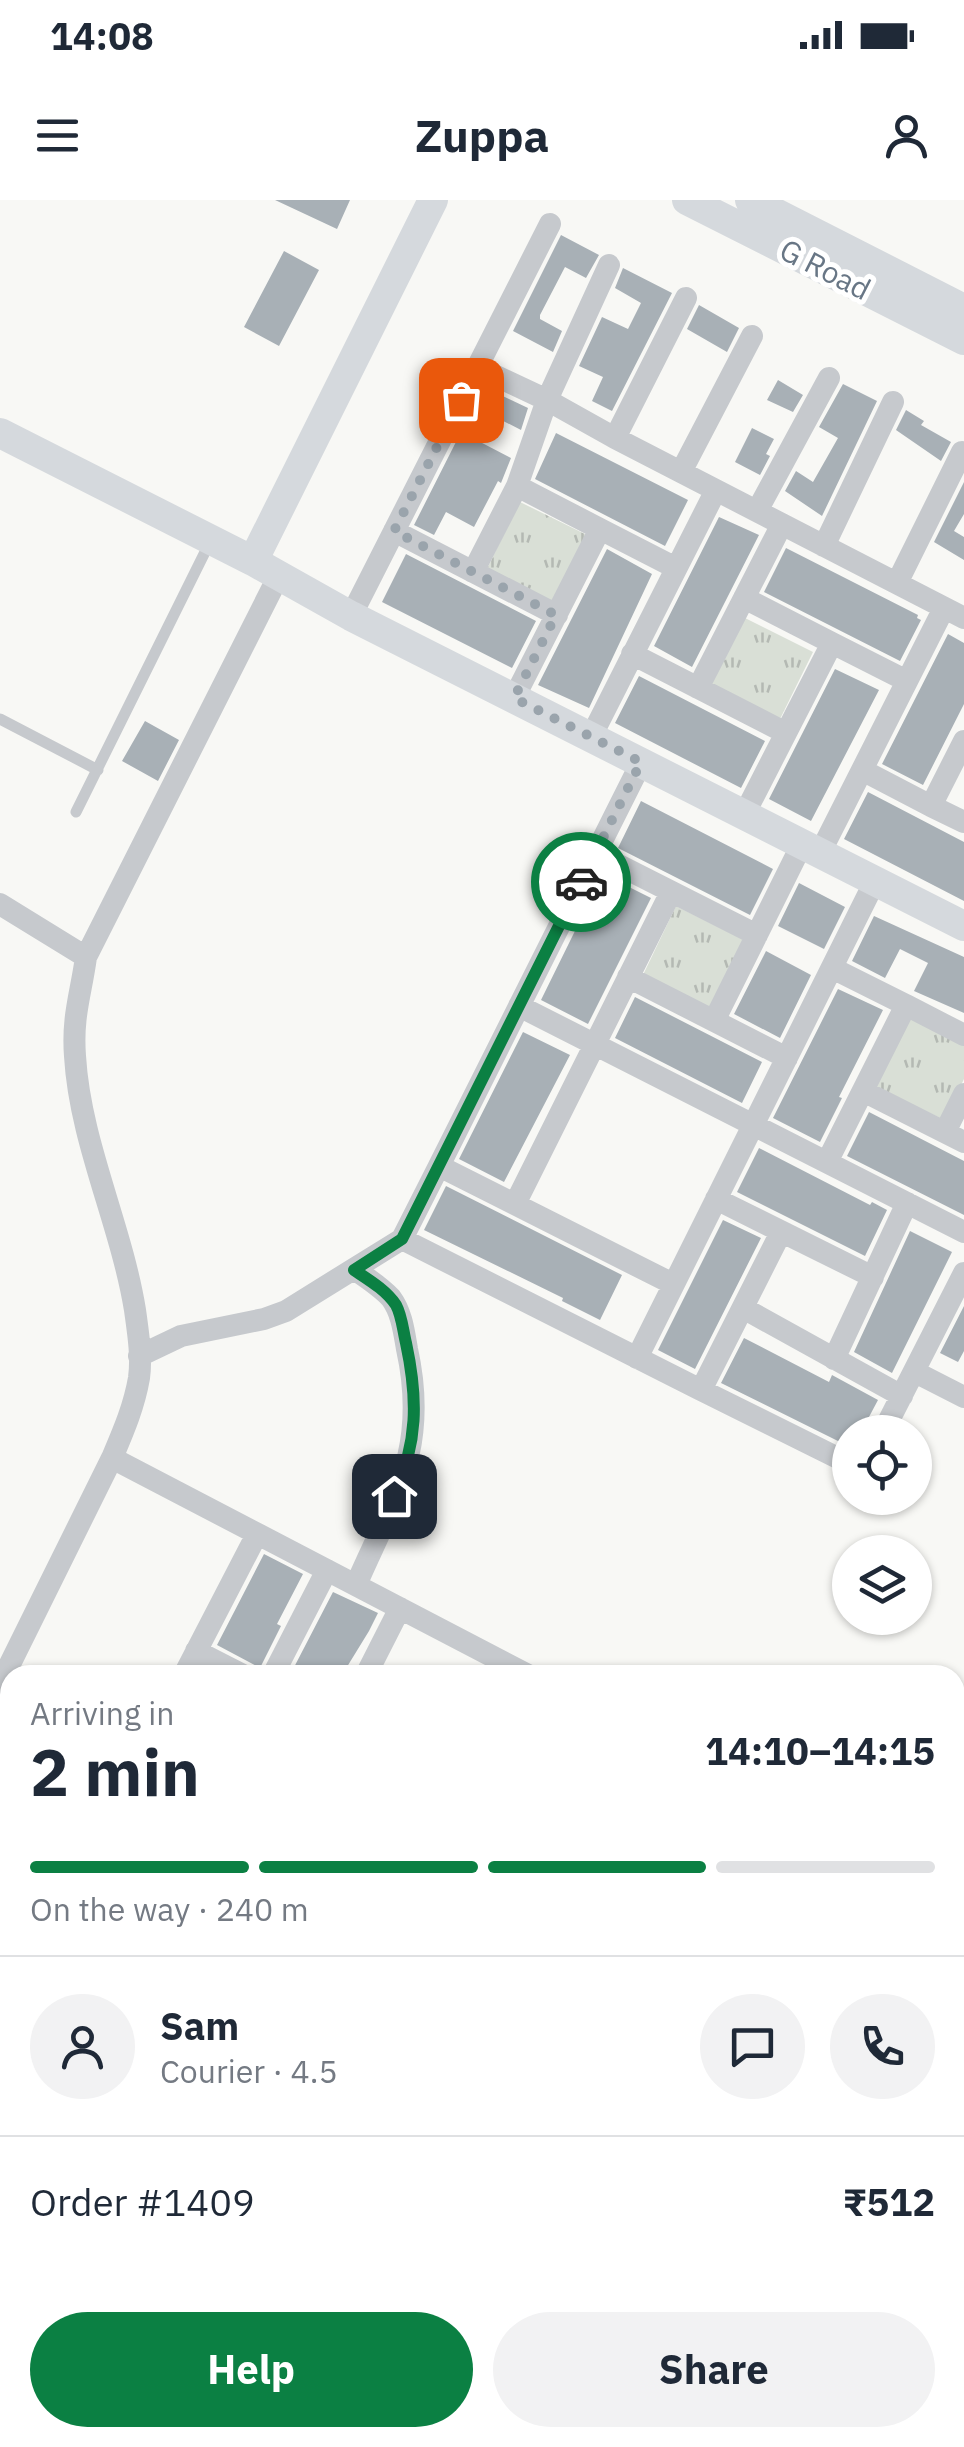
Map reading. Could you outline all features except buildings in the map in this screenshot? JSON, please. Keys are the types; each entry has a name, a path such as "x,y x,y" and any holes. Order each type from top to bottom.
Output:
{"street":[{"path":"9,1665 128,1423 139,1376 131,1285 83,1108 75,1058 74,1012 86,957 433,200"},
{"name":"G Road","path":"687,200 964,340"},
{"name":"G Road","path":"750,200 964,309"},
{"path":"351,616 550,224"},
{"path":"473,572 516,486 547,400 610,265"},
{"path":"615,438 686,298"},
{"path":"681,472 752,336"},
{"path":"477,368 547,400 959,615 906,681 862,770 756,935 714,1021"},
{"path":"757,511 828,378"},
{"path":"824,546 893,402"},
{"path":"0,433 351,616 964,926"},
{"path":"897,584 962,452"},
{"path":"516,486 676,568"},
{"path":"590,737 716,490"},
{"path":"698,688 782,524"},
{"path":"514,698 600,529"},
{"path":"394,531 556,615"},
{"path":"744,598 906,681"},
{"path":"744,815 832,643"},
{"path":"632,654 786,733"},
{"path":"931,806 964,741"},
{"path":"139,1356 181,1336 286,1311 402,1239 641,762"},
{"path":"862,770 964,822"},
{"path":"595,853 756,935"},
{"path":"637,1358 875,881"},
{"path":"515,1204 671,892"},
{"path":"0,904 86,957"},
{"path":"832,968 964,1035"},
{"path":"628,977 786,1058"},
{"path":"827,1162 906,1005"},
{"path":"519,1006 964,1232"},
{"path":"863,1091 954,1137 964,1094"},
{"path":"438,1166 673,1284"},
{"path":"716,1199 873,1277"},
{"path":"834,1359 907,1203"},
{"path":"702,1390 782,1232"},
{"path":"402,1239 832,1455"},
{"path":"354,1270 384,1291 400,1312 416,1399 408,1466 356,1586"},
{"path":"892,1415 964,1273"},
{"path":"743,1308 902,1396"},
{"path":"915,1372 964,1397"},
{"path":"112,1458 400,1608 490,1665"},
{"path":"189,1665 257,1534"},
{"path":"278,1665 327,1570"},
{"path":"371,1665 400,1608"},
{"path":"196,1651 223,1665"}],"lane":[{"path":"76,812 211,540"},
{"path":"0,720 98,770"}],"green space":[{"path":"520,502 589,536 555,605 486,571"},
{"path":"743,617 813,652 779,721 710,687"},
{"path":"676,906 745,940 712,1010 643,975"},
{"path":"908,1016 964,1044 964,1079 944,1120 874,1086"}],"way so far":[{"path":"461,400 394,531 556,615 514,698 641,762 581,882"}],"route":[{"path":"394,1496 408,1466 415,1431 412,1370 400,1312 384,1291 354,1270 402,1239 581,882"}]}
